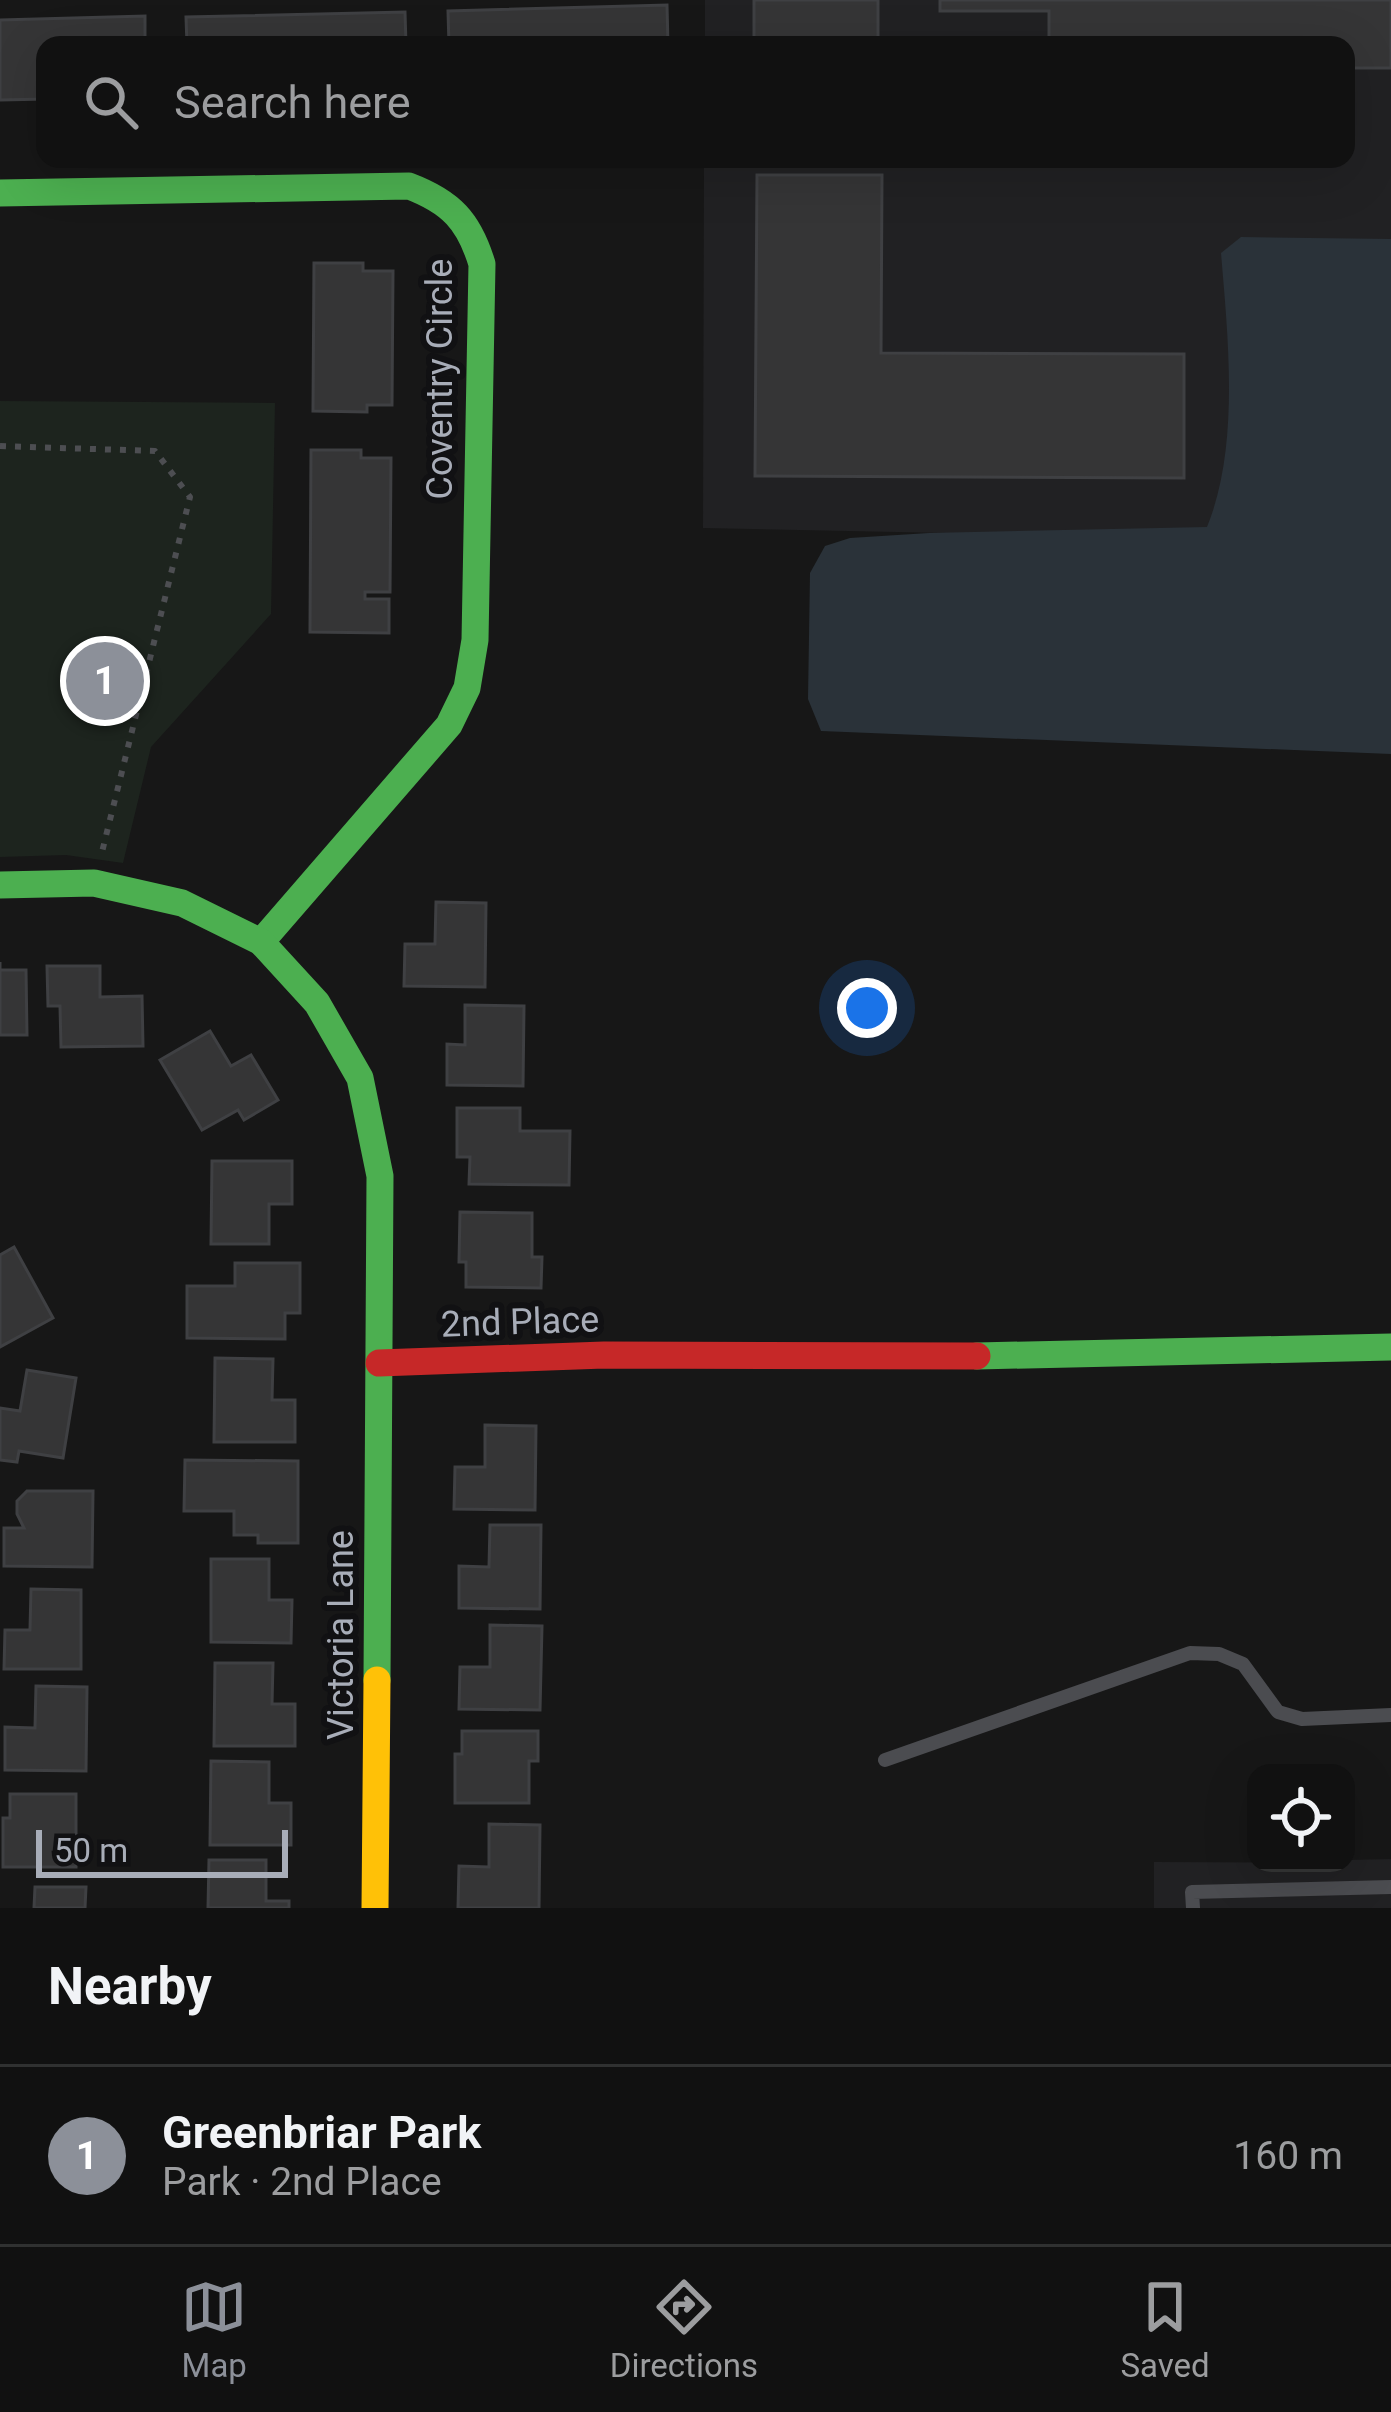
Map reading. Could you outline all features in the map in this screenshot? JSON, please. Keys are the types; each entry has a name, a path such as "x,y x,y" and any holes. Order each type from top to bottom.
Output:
{"street":[{"name":"Coventry Circle","path":"0,193 409,186 447,200 471,226 482,264 475,640 467,688 448,725 261,942"},
{"path":"0,886 94,883 182,903 261,942 317,1004 360,1078 380,1176 379,1363"},
{"name":"2nd Place","path":"379,1363 604,1355 922,1357 1391,1347"},
{"name":"Victoria Lane","path":"375,1908 379,1363"}],"lane":[{"path":"885,1760 1190,1653 1219,1654 1243,1664 1278,1712 1301,1720 1391,1715"},
{"path":"1192,1908 1192,1892 1391,1887"}],"path":[{"path":"0,446 155,452 190,497 94,883"}],"shaded area":[{"path":"705,0 1391,0 1391,275 1279,540 703,528 704,168 1355,168 1355,36 705,36"},
{"path":"1241,237 1391,239 1391,754 821,731 808,699 810,573 825,546 850,538 929,533 1207,527 1228,427 1221,253"},
{"path":"0,401 275,403 271,614 151,747 123,863 66,855 0,857"},
{"path":"1391,1859 1391,1908 1154,1908 1154,1862 1247,1862 1247,1872 1355,1872 1355,1860"}],"building":[{"path":"754,0 878,0 878,36 754,36"},
{"path":"940,0 1391,0 1391,68 1355,68 1355,36 1049,36 1049,11 940,11"},
{"path":"667,5 668,36 449,36 448,11"},
{"path":"405,12 406,36 187,36 186,17"},
{"path":"145,16 145,36 36,36 36,99 0,100 0,20"},
{"path":"757,175 882,175 881,353 1184,354 1184,478 755,476"},
{"path":"314,263 363,263 363,271 393,271 392,405 367,405 367,412 313,411"},
{"path":"311,450 361,450 361,458 391,458 390,592 365,592 365,599 389,599 389,633 310,632"},
{"path":"436,902 486,903 485,987 404,986 405,944 435,944"},
{"path":"47,966 100,966 100,997 142,996 143,1046 61,1047 60,1006 48,1006"},
{"path":"0,970 26,970 27,1035 0,1035"},
{"path":"465,1005 524,1006 523,1086 447,1085 447,1044 465,1045"},
{"path":"210,1031 231,1066 251,1055 278,1100 244,1120 238,1110 202,1130 160,1060"},
{"path":"457,1108 520,1108 520,1131 570,1131 569,1185 469,1184 470,1157 457,1157"},
{"path":"212,1161 292,1161 292,1204 269,1204 269,1244 211,1244"},
{"path":"460,1212 532,1213 532,1257 542,1257 541,1288 466,1287 466,1262 459,1262"},
{"path":"14,1247 53,1318 0,1347 0,1255"},
{"path":"235,1263 300,1263 300,1313 285,1313 285,1339 187,1338 187,1286 235,1286"},
{"path":"215,1358 273,1359 272,1400 295,1400 295,1442 214,1442"},
{"path":"27,1370 76,1378 63,1458 19,1451 17,1462 0,1460 0,1408 20,1411"},
{"path":"485,1425 536,1426 535,1510 454,1509 455,1467 485,1467"},
{"path":"185,1460 298,1461 298,1543 258,1543 258,1535 234,1535 234,1511 184,1511"},
{"path":"27,1491 93,1491 92,1567 4,1566 4,1528 24,1528 17,1501"},
{"path":"490,1525 541,1525 540,1609 459,1608 459,1566 489,1567"},
{"path":"211,1559 269,1559 269,1600 292,1600 291,1643 211,1642"},
{"path":"31,1589 81,1590 81,1669 4,1669 5,1630 30,1630"},
{"path":"490,1625 542,1626 540,1710 459,1709 460,1667 490,1667"},
{"path":"215,1663 273,1663 272,1704 295,1704 295,1746 214,1746"},
{"path":"36,1686 87,1687 86,1771 5,1770 5,1727 35,1728"},
{"path":"462,1731 538,1731 538,1761 529,1761 529,1803 455,1803 455,1754 462,1754"},
{"path":"211,1761 269,1762 269,1803 291,1803 291,1845 210,1845"},
{"path":"10,1794 76,1794 76,1867 3,1867 3,1818 10,1818"},
{"path":"489,1824 540,1825 539,1908 458,1908 459,1866 489,1867"},
{"path":"209,1860 266,1860 266,1901 289,1901 289,1908 208,1908"},
{"path":"35,1887 86,1887 85,1908 34,1908"}],"traffic: fast":[{"path":"0,193 409,186 456,215 477,249 482,264 475,640 467,688 449,725 261,942"},
{"path":"0,885 94,883 182,903 261,942 317,1003 360,1078 380,1176 377,1680"},
{"path":"977,1356 1391,1347"}],"traffic: slow":[{"path":"375,1908 377,1680"}],"traffic: jam":[{"path":"379,1363 604,1355 977,1356"}],"place":[{"name":"Greenbriar Park","path":"105,681"}]}
